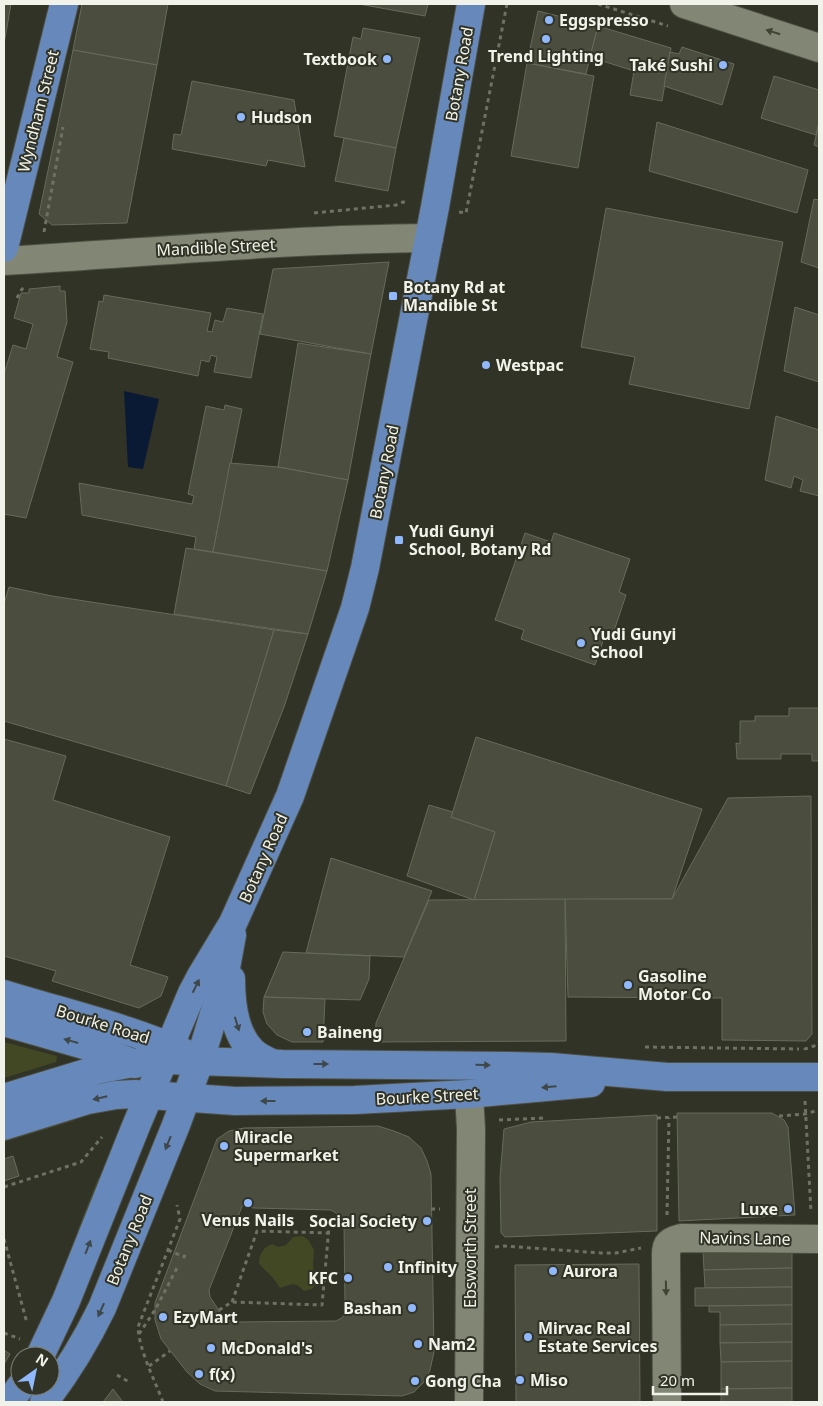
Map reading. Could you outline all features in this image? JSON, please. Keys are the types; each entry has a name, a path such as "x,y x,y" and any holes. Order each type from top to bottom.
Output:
{"main road":[{"name":"Wyndham Street","path":"4,248 64,4"},
{"name":"Botany Road","path":"38,1346 48,1342 160,1070 201,976 234,923 290,796 355,608 365,568 421,281 471,4"},
{"name":"Botany Road","path":"44,1402 70,1367 88,1338 186,1098 200,1060 223,984 234,923"},
{"path":"234,923 231,984 236,1021 250,1050 272,1063"},
{"name":"Bourke Road","path":"4,994 117,1027 160,1070"},
{"name":"Bourke Road","path":"4,1022 98,1049 133,1063 160,1070 200,1060"},
{"name":"Bourke Street","path":"200,1060 272,1063 535,1066 667,1076"},
{"path":"4,1098 96,1070 133,1063"},
{"name":"Bourke Street","path":"4,1126 100,1097 116,1095 160,1070 186,1098 235,1101 303,1101 469,1094 667,1076 812,1066"}],"street":[{"path":"684,4 819,48"},
{"name":"Mandible Street","path":"4,261 224,246 429,238"},
{"name":"Ebsworth Street","path":"469,1094 471,1129 469,1402"},
{"name":"Navins Lane","path":"671,1240 815,1227"},
{"path":"667,1402 666,1247 671,1240"}],"path":[{"path":"466,213 507,4"},
{"path":"17,298 22,290 31,285"},
{"path":"812,1066 805,1049 819,1042"},
{"path":"779,1116 805,1114 819,1110"},
{"path":"805,1114 815,1227"},
{"path":"657,1118 677,1117"},
{"path":"496,1120 544,1118"},
{"path":"669,1118 667,1223 671,1240"},
{"path":"4,1187 81,1162 104,1135"},
{"path":"163,1402 138,1334 138,1327 180,1219 177,1205"},
{"path":"431,1210 440,1209"},
{"path":"219,1310 232,1302 322,1305 328,1227 339,1216"},
{"path":"232,1302 257,1231 328,1233"},
{"path":"4,1239 27,1324"},
{"path":"504,1246 601,1253 638,1248"},
{"path":"168,1250 184,1257 186,1253"},
{"path":"138,1334 155,1310 177,1268"},
{"path":"4,1333 29,1346"},
{"path":"149,1366 170,1351"},
{"path":"117,1375 129,1382"}],"green space":[{"path":"4,1042 57,1056 56,1062 4,1078"},
{"path":"72,1116 73,1121 4,1142 4,1137"},
{"path":"98,1178 103,1180 82,1234 77,1232"},
{"path":"303,1236 309,1241 314,1250 313,1264 317,1283 312,1289 304,1291 293,1284 280,1288 259,1264 261,1254 266,1247 272,1244 278,1247 286,1245 293,1237"}],"water":[{"path":"124,391 159,399 143,469 128,467"}],"building":[{"path":"4,4 11,4 4,44"},
{"path":"82,4 168,4 157,65 73,50"},
{"path":"359,4 428,4 425,16"},
{"path":"538,11 598,26 586,74 527,63"},
{"path":"598,26 671,48 662,101 630,95 634,71 590,57"},
{"path":"363,28 420,38 396,148 334,136 353,37 361,39"},
{"path":"682,47 734,64 722,105 664,86 670,52 679,54"},
{"path":"73,50 157,65 127,223 52,225 39,214"},
{"path":"527,63 594,76 578,168 511,156"},
{"path":"774,76 819,90 819,122 816,135 761,118"},
{"name":"Hudson","path":"192,81 294,100 305,167 268,160 266,166 172,149 174,134 181,135"},
{"path":"657,122 808,170 797,213 649,171"},
{"path":"819,123 819,147 814,145"},
{"path":"344,138 396,148 388,191 335,181"},
{"path":"814,199 819,200 819,268 801,262"},
{"path":"606,208 783,242 749,409 629,384 635,357 581,347"},
{"path":"389,262 371,354 260,334 273,269"},
{"path":"60,286 60,291 65,291 67,322 57,357 73,362 26,518 4,514 4,374 13,345 26,349 33,324 14,318 21,293 29,293 29,289"},
{"path":"104,295 211,313 207,331 212,332 215,320 223,322 227,308 263,314 251,378 214,372 217,357 211,355 209,362 201,360 198,376 108,358 109,352 90,349 99,301 103,302"},
{"path":"795,307 819,315 819,382 784,371"},
{"path":"298,343 371,354 348,480 278,467"},
{"path":"225,405 242,409 213,552 194,549 196,537 82,515 79,483 192,504 194,496 188,494 206,406 224,410"},
{"path":"776,416 819,430 819,496 800,491 803,480 794,476 791,488 765,480"},
{"path":"230,463 278,467 348,480 327,571 213,552"},
{"path":"525,533 551,542 554,533 630,559 619,592 626,595 613,634 606,632 595,665 521,639 524,630 495,620"},
{"path":"186,548 327,571 308,634 174,614"},
{"path":"9,587 52,596 274,630 226,786 4,721 4,604"},
{"path":"274,630 308,634 284,707 250,794 226,786"},
{"path":"789,708 819,708 819,761 812,761 812,754 781,754 781,759 737,759 736,743 740,744 740,721 755,721 755,716 789,716"},
{"path":"476,737 702,809 672,899 474,900 495,832 451,817"},
{"path":"4,739 66,756 53,800 170,837 130,965 168,977 161,996 139,1008 52,981 56,971 4,956"},
{"path":"811,796 812,1034 806,1041 722,1040 722,998 568,997 565,899 672,899 728,798"},
{"path":"429,805 453,812 451,817 495,832 474,900 407,876"},
{"path":"331,858 432,891 404,957 306,953"},
{"path":"565,899 566,1041 375,1042 376,1023 429,900"},
{"path":"283,952 370,956 369,979 360,1000 264,997"},
{"path":"264,997 325,999 323,1042 292,1042 277,1035 267,1024 263,1012"},
{"path":"677,1113 772,1113 784,1120 788,1127 795,1215 679,1221"},
{"path":"657,1115 657,1231 505,1237 501,1233 500,1177 504,1129 531,1122"},
{"name":"Infinity","path":"378,1126 409,1137 421,1148 431,1174 434,1352 430,1370 424,1382 414,1392 402,1396 215,1391 200,1384 187,1372 161,1339 155,1320 155,1303 217,1139 229,1131 244,1128","holes":["243,1204 253,1208 331,1210 339,1215 344,1223 345,1305 343,1317 336,1321 234,1322 224,1318 210,1297 209,1290"]},
{"path":"13,1156 19,1176 4,1181 4,1159"},
{"path":"792,1250 792,1268 704,1270 703,1251"},
{"path":"639,1264 640,1402 516,1402 515,1265"},
{"path":"792,1268 792,1287 705,1288 704,1270"},
{"path":"792,1287 792,1305 695,1306 695,1288"},
{"path":"792,1305 792,1324 720,1325 720,1312 709,1312 709,1306"},
{"path":"792,1324 792,1342 720,1343 720,1325"},
{"path":"792,1342 792,1361 721,1362 720,1343"},
{"path":"4,1350 10,1354 4,1364"},
{"path":"792,1361 792,1388 721,1389 721,1362"},
{"path":"792,1388 792,1402 721,1402 721,1389"},
{"path":"113,1389 123,1402 103,1402"}],"place":[{"name":"Eggspresso","path":"549,20"},
{"name":"Trend Lighting","path":"546,39"},
{"name":"Textbook","path":"387,59"},
{"name":"Také Sushi","path":"723,65"},
{"name":"Hudson","path":"241,117"},
{"name":"Botany Rd at Mandible St","path":"393,296"},
{"name":"Westpac","path":"486,365"},
{"name":"Yudi Gunyi School, Botany Rd","path":"399,540"},
{"name":"Yudi Gunyi School","path":"581,643"},
{"name":"Gasoline Motor Co","path":"628,985"},
{"name":"Baineng","path":"307,1032"},
{"name":"Miracle Supermarket","path":"224,1146"},
{"name":"Venus Nails","path":"248,1203"},
{"name":"Luxe","path":"788,1209"},
{"name":"Social Society","path":"427,1221"},
{"name":"Infinity","path":"388,1267"},
{"name":"Aurora","path":"553,1271"},
{"name":"KFC","path":"348,1278"},
{"name":"Bashan","path":"412,1308"},
{"name":"EzyMart","path":"163,1317"},
{"name":"Mirvac Real Estate Services","path":"528,1337"},
{"name":"Nam2","path":"418,1344"},
{"name":"McDonald's","path":"211,1348"},
{"name":"f(x)","path":"199,1374"},
{"name":"Miso","path":"520,1380"},
{"name":"Gong Cha","path":"415,1381"}]}
